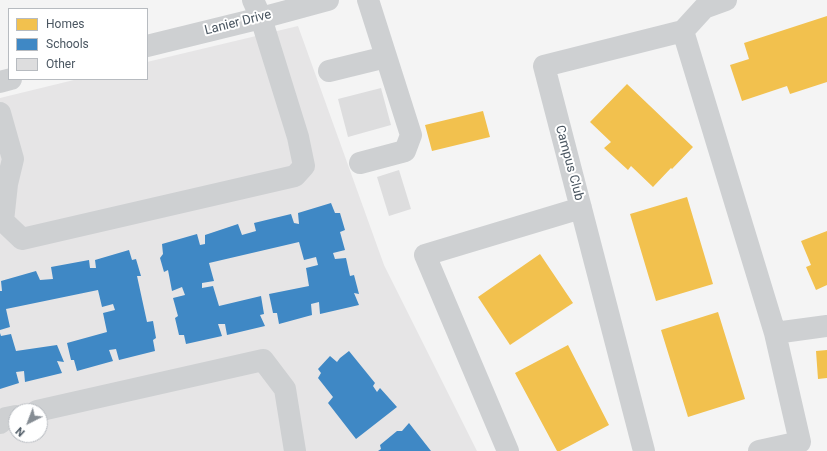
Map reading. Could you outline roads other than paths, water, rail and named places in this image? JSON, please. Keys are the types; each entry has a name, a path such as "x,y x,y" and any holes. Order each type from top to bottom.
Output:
{"street":[{"name":"Lanier Drive","path":"148,46 257,9 328,0"},
{"path":"360,163 405,151 411,135 368,0"},
{"path":"726,0 704,8 683,30 775,333 800,442 759,451"},
{"path":"0,113 13,159 7,184 3,220 22,239 294,176 304,166 298,137 257,9"},
{"name":"Campus Club","path":"644,451 544,66 683,30"},
{"path":"329,71 386,57"},
{"path":"508,451 425,255 581,208"},
{"path":"775,333 827,326"},
{"path":"48,409 263,360 285,389 295,451"}]}
